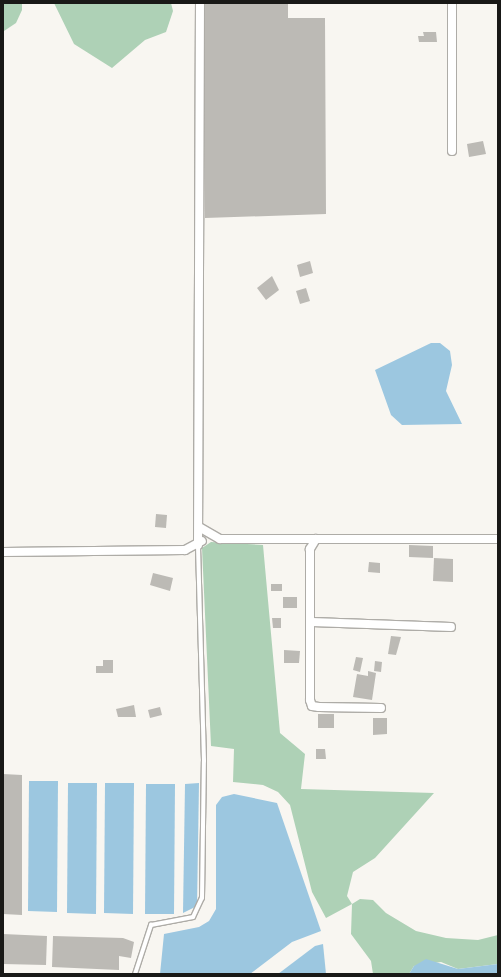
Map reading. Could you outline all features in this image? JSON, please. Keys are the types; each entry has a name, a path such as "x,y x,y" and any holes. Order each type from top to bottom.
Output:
{"street":[{"path":"198,545 200,3"},
{"path":"452,3 452,151"},
{"path":"199,527 208,535 220,539 498,539"},
{"path":"3,552 185,550 198,545 208,535"},
{"path":"298,539 310,549"},
{"path":"316,539 310,549 312,706 381,708"},
{"path":"312,622 451,627"}],"lane":[{"path":"135,974 151,925 193,917 202,898 204,761 198,545"}],"green space":[{"path":"3,3 22,3 22,10 16,23 4,31"},
{"path":"54,3 171,3 173,11 166,32 145,40 112,68 74,44"},
{"path":"211,542 263,545 280,733 305,754 301,789 434,793 375,858 353,872 347,896 352,904 326,918 312,892 290,805 278,792 263,785 233,782 234,749 211,746 202,548"},
{"path":"360,899 373,900 386,913 416,931 446,938 478,940 498,935 498,964 458,969 441,962 414,966 409,974 373,974 371,961 351,934 352,904"}],"water":[{"path":"431,343 440,343 450,351 452,365 446,391 462,424 402,425 391,415 375,370"},
{"path":"29,781 58,781 57,912 28,911"},
{"path":"68,783 97,783 96,914 67,913"},
{"path":"105,783 134,783 133,914 104,913"},
{"path":"199,783 197,906 183,913 185,784"},
{"path":"146,784 175,784 174,914 145,914"},
{"path":"234,794 277,803 321,931 292,942 250,974 160,974 164,934 199,927 209,921 216,909 216,805 222,797"},
{"path":"323,944 326,974 278,974 315,946"},
{"path":"426,959 458,969 498,964 498,974 409,974 414,966"}],"building":[{"path":"204,3 288,3 288,18 325,18 326,214 205,218"},
{"path":"423,32 436,32 437,42 419,42 418,36 424,36"},
{"path":"483,141 486,154 469,157 467,144"},
{"path":"310,261 313,273 300,277 297,265"},
{"path":"272,276 279,290 266,300 257,288"},
{"path":"306,288 310,301 300,304 296,291"},
{"path":"156,514 167,515 166,528 155,527"},
{"path":"409,545 433,546 433,558 409,557"},
{"path":"434,558 453,559 453,582 433,581"},
{"path":"369,562 380,563 380,573 368,572"},
{"path":"153,573 173,578 170,591 150,585"},
{"path":"271,584 282,584 282,591 271,591"},
{"path":"283,597 297,597 297,608 283,608"},
{"path":"272,618 281,618 281,628 273,628"},
{"path":"391,636 401,637 396,655 388,654"},
{"path":"284,650 300,651 299,663 284,663"},
{"path":"356,657 363,658 360,672 353,670"},
{"path":"103,660 113,660 113,673 96,673 96,666 103,666"},
{"path":"375,661 382,662 381,672 374,671"},
{"path":"368,671 376,673 372,700 353,697 357,674 368,676"},
{"path":"134,705 136,717 118,717 116,709"},
{"path":"160,707 162,715 150,718 148,710"},
{"path":"318,714 334,714 334,728 318,728"},
{"path":"373,718 387,718 387,734 373,735"},
{"path":"316,749 325,749 326,759 316,759"},
{"path":"3,774 22,775 22,915 3,914"},
{"path":"3,934 47,936 46,965 3,964"},
{"path":"53,936 123,938 134,942 131,958 119,956 119,970 52,967"}]}
